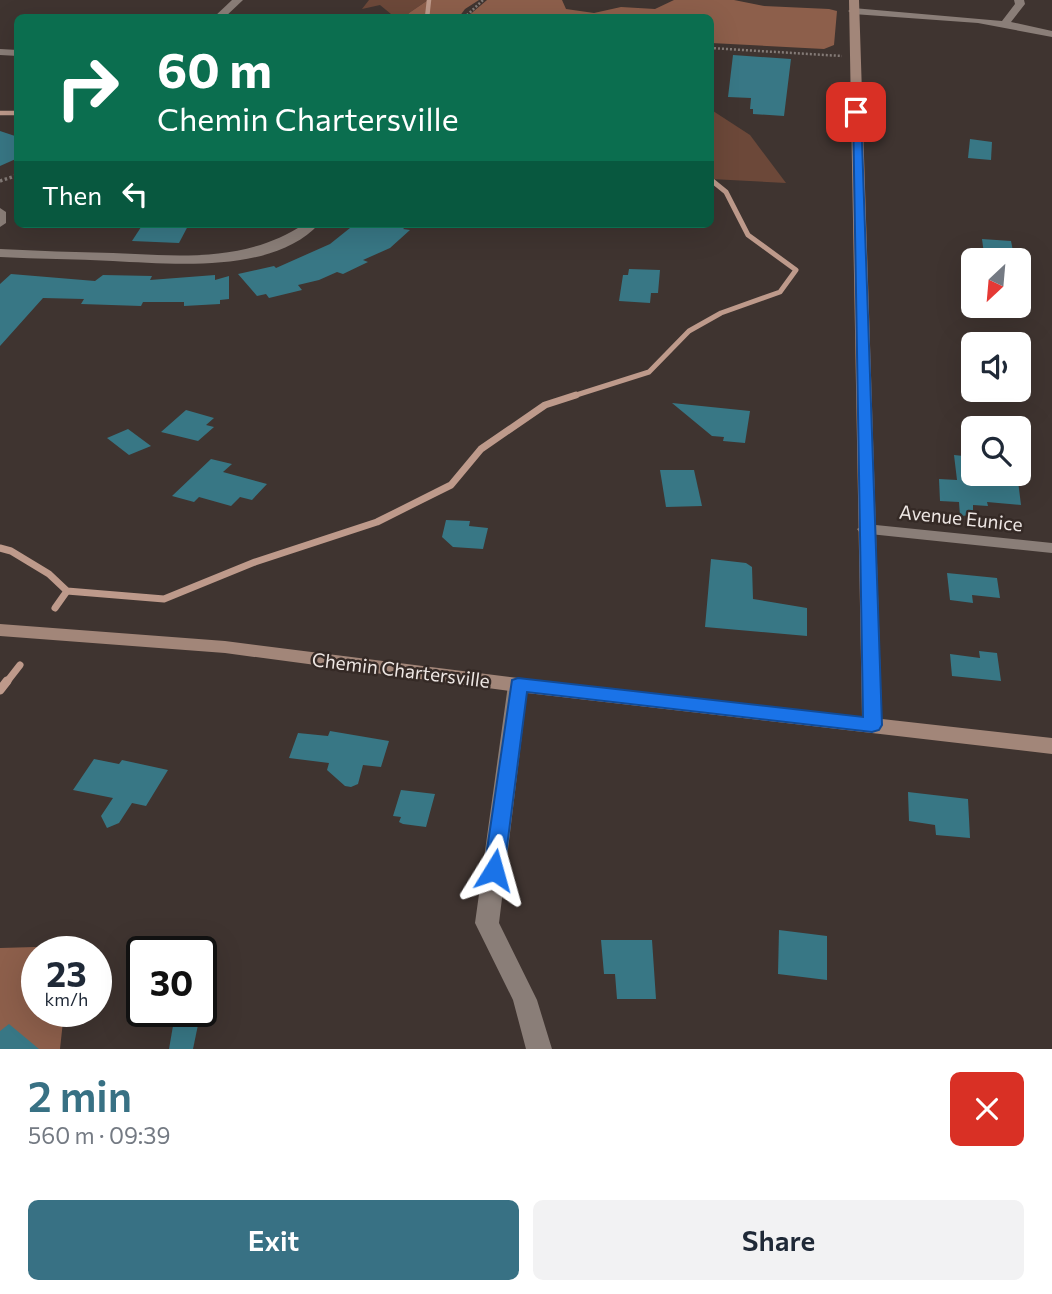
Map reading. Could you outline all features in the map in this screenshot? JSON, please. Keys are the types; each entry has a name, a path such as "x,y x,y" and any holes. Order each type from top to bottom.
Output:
{"street":[{"path":"222,14 238,0"},
{"path":"1006,22 1020,4 1018,0"},
{"path":"872,725 854,6 1006,22 1052,34"},
{"path":"0,212 0,223"},
{"path":"0,253 205,259 251,253 308,228"},
{"name":"Avenue Eunice","path":"866,529 1052,548"},
{"name":"Chemin Chartersville","path":"0,630 225,647 518,685 1052,746"},
{"path":"518,685 487,923 525,1000 540,1049"}],"path":[{"path":"468,14 483,0"},
{"path":"714,48 855,56"}],"shaded area":[{"path":"369,0 428,0 409,14 391,14 380,5 362,9"},
{"path":"428,0 479,0 461,14 409,13"},
{"path":"487,0 562,0 566,9 594,13 621,7 655,9 674,0 734,0 764,6 837,11 834,45 824,49 714,43 714,14 471,14"},
{"path":"714,112 750,135 786,183 714,179"},
{"path":"21,947 21,1027 62,1027 60,1049 0,1049 0,948"}],"building":[{"path":"733,55 791,59 784,116 753,114 753,109 750,109 751,98 728,97"},
{"path":"0,131 14,136 14,160 0,166"},
{"path":"970,139 992,142 991,160 968,158"},
{"path":"140,228 187,228 179,243 132,241"},
{"path":"350,228 410,230 390,248 363,260 368,262 343,274 337,272 298,285 302,290 269,298 266,294 257,296 238,274 274,266 276,268 330,244"},
{"path":"982,239 1011,241 1012,248 983,248"},
{"path":"629,269 660,270 658,293 651,293 650,303 619,301 623,275 628,275"},
{"path":"11,274 95,281 103,275 152,276 150,280 215,275 215,280 229,276 229,299 220,300 220,304 184,306 184,302 143,302 141,306 81,304 84,299 43,298 0,346 0,284"},
{"path":"672,403 750,411 745,443 723,441 724,437 712,436"},
{"path":"186,410 214,418 206,425 214,427 198,441 161,432"},
{"path":"128,429 151,446 129,455 107,438"},
{"path":"954,455 961,456 961,486 1019,486 1021,505 987,502 988,506 973,505 973,515 960,516 959,502 940,501 939,479 957,480"},
{"path":"211,459 232,464 223,472 267,484 252,500 240,497 231,506 199,497 194,502 172,496"},
{"path":"660,470 694,470 702,506 666,507"},
{"path":"446,520 470,521 469,526 488,528 483,549 453,547 442,537"},
{"path":"711,559 746,563 752,567 753,599 807,608 807,636 705,627"},
{"path":"947,573 997,578 1000,598 972,595 973,603 950,600"},
{"path":"979,651 997,653 1001,681 952,676 950,654 980,658"},
{"path":"330,731 389,741 381,767 363,765 358,784 351,787 345,786 327,770 329,763 289,758 298,733 328,736"},
{"path":"94,759 119,764 122,760 168,770 146,806 132,803 119,823 107,828 101,816 113,798 73,790"},
{"path":"401,790 435,794 426,827 403,824 399,822 401,817 393,816"},
{"path":"908,792 968,799 970,838 936,835 935,825 909,821"},
{"path":"779,930 827,936 827,980 778,974"},
{"path":"601,940 652,940 656,999 617,999 615,974 604,974"},
{"path":"9,1024 39,1049 0,1049 0,1031"},
{"path":"173,1027 198,1027 193,1049 169,1049"}],"waterway":[{"path":"427,14 429,0"},
{"path":"0,113 14,113"},
{"path":"570,397 649,372 689,331 721,313 780,292 796,270 748,235 726,192 714,182"},
{"path":"67,591 164,599 255,562 377,522 451,485 481,449 545,405 576,395"},
{"path":"0,548 11,551 49,574 67,591"},
{"path":"55,608 67,591"},
{"path":"6,683 20,665"},
{"path":"0,690 7,681"}],"route":[{"path":"494,870 518,685 872,725 856,112"}]}
